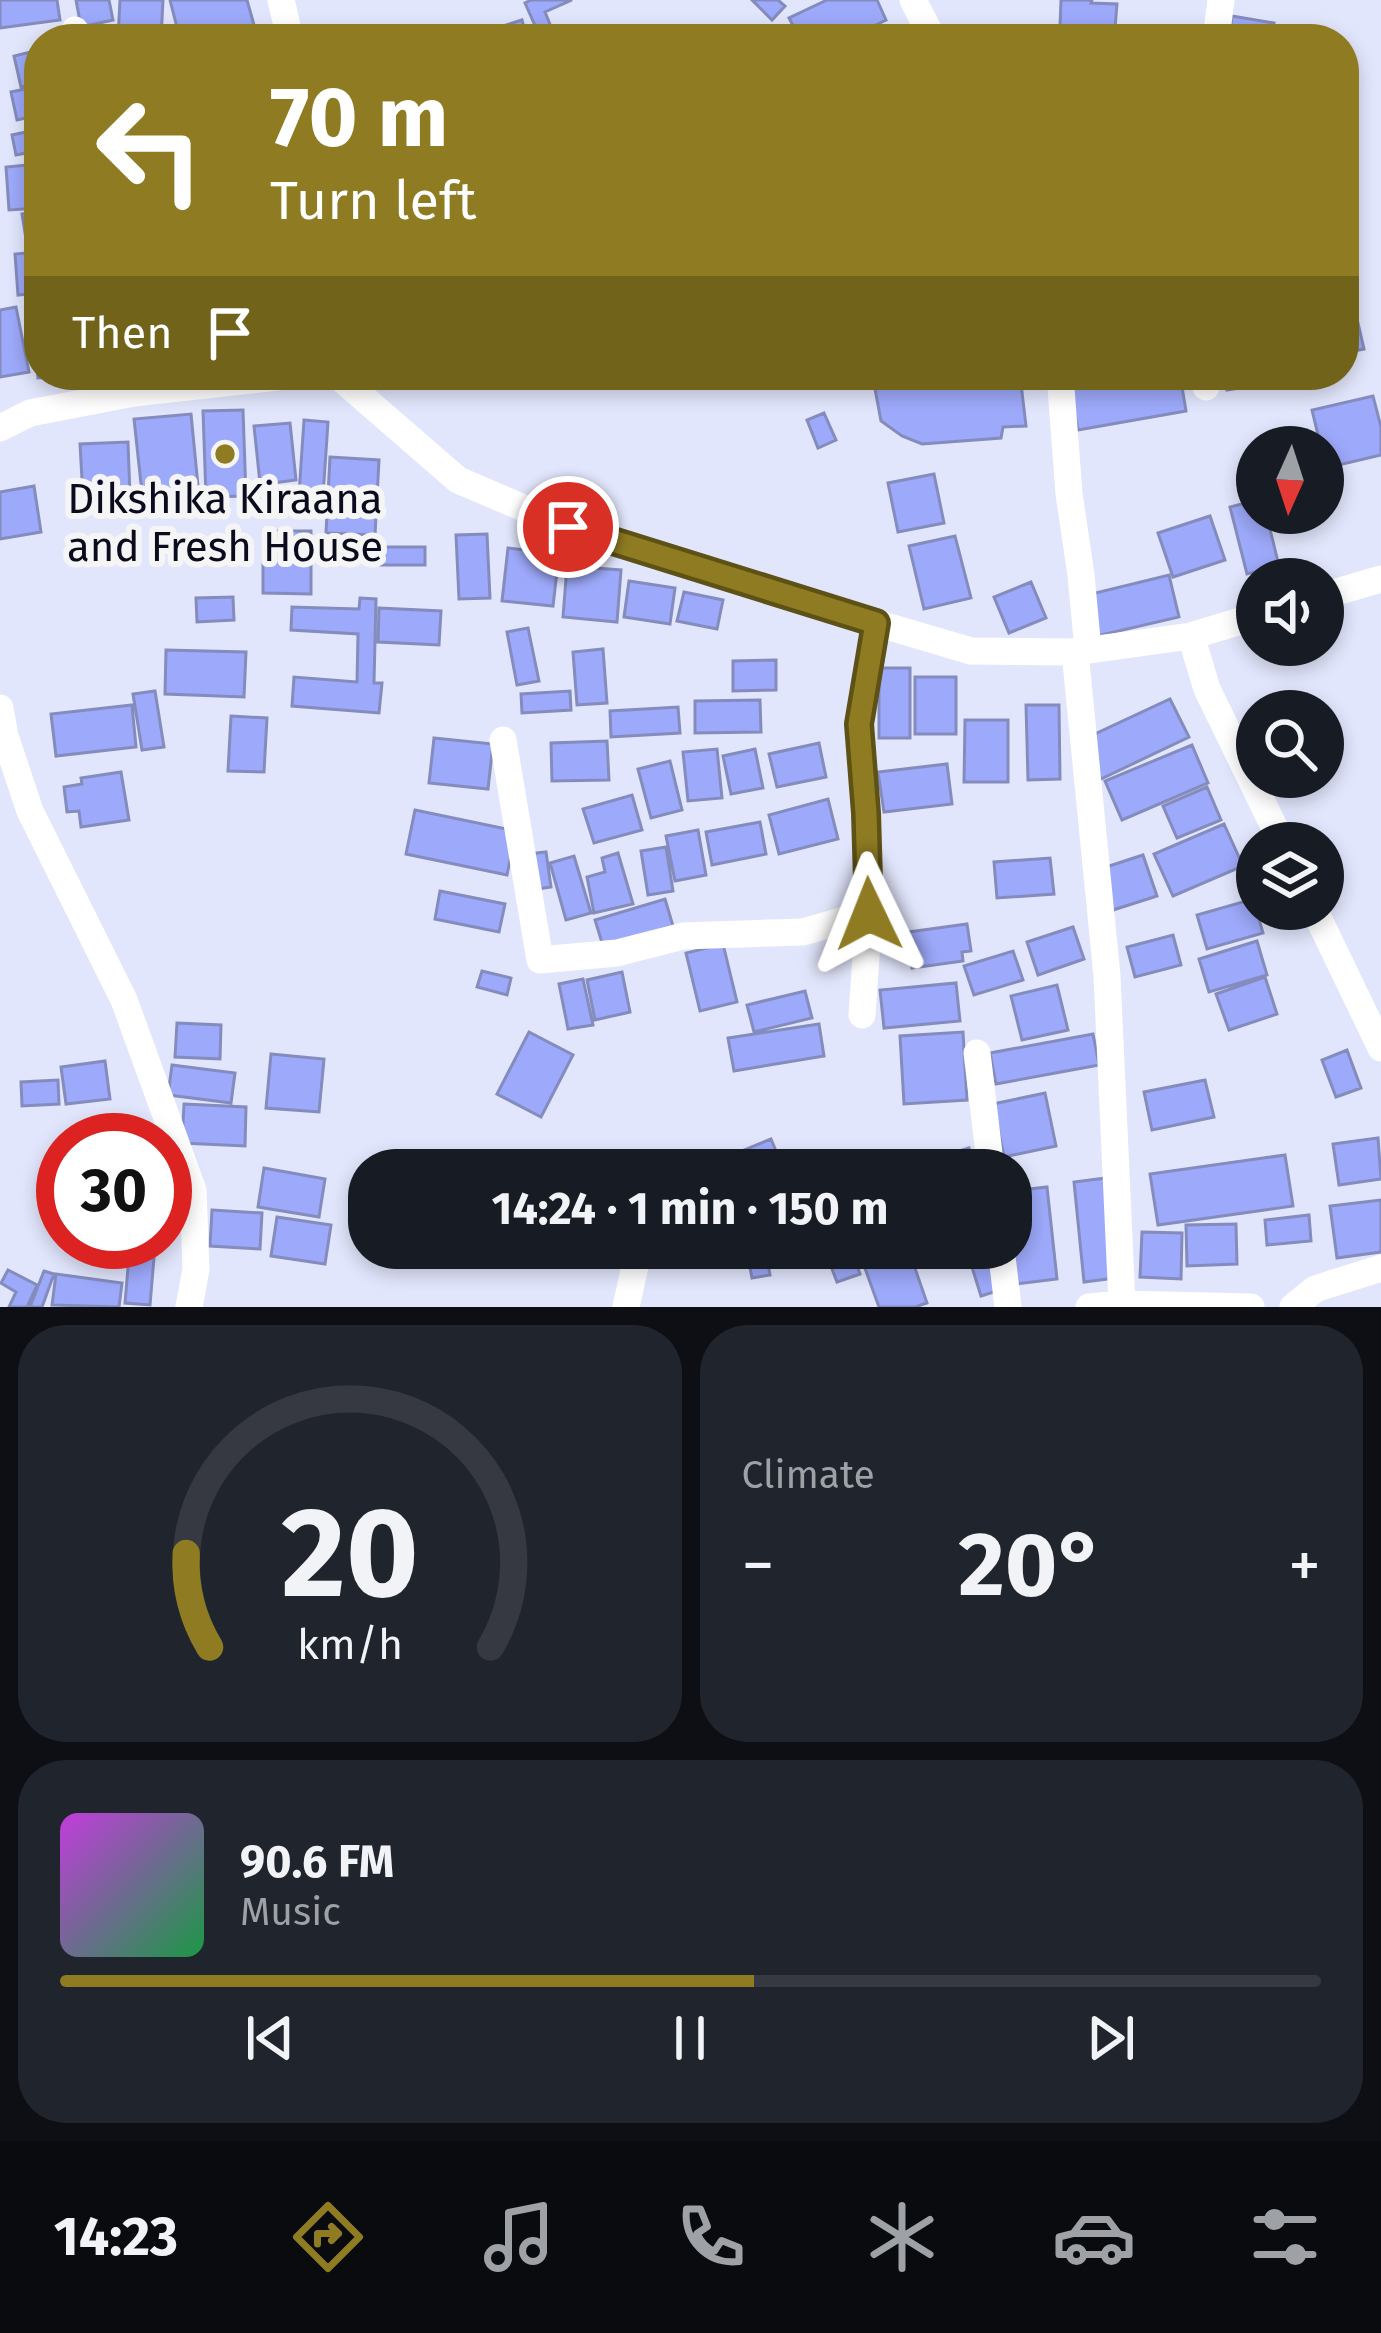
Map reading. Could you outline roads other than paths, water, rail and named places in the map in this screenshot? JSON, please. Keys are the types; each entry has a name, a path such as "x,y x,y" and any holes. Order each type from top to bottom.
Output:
{"street":[{"path":"0,428 30,413 108,390"},
{"path":"354,390 458,479 568,527 971,650 1081,651 1191,636 1236,622"},
{"path":"1061,390 1081,575 1081,651 1107,976 1122,1304"},
{"path":"1344,589 1381,578"},
{"path":"862,1016 869,914 859,724 876,623"},
{"path":"1191,636 1207,689 1272,822"},
{"path":"2,727 30,812 124,1000 194,1190 196,1269 189,1307"},
{"path":"502,740 540,959 616,953 683,936 803,932 869,914"},
{"path":"1324,930 1381,1048"},
{"path":"976,1053 988,1149"},
{"path":"1293,1307 1315,1289 1381,1268"},
{"path":"626,1307 635,1269"},
{"path":"1003,1269 1008,1307"},
{"path":"1089,1307 1251,1307"}],"place":[{"name":"Dikshika Kiraana and Fresh House","path":"225,454"}]}
